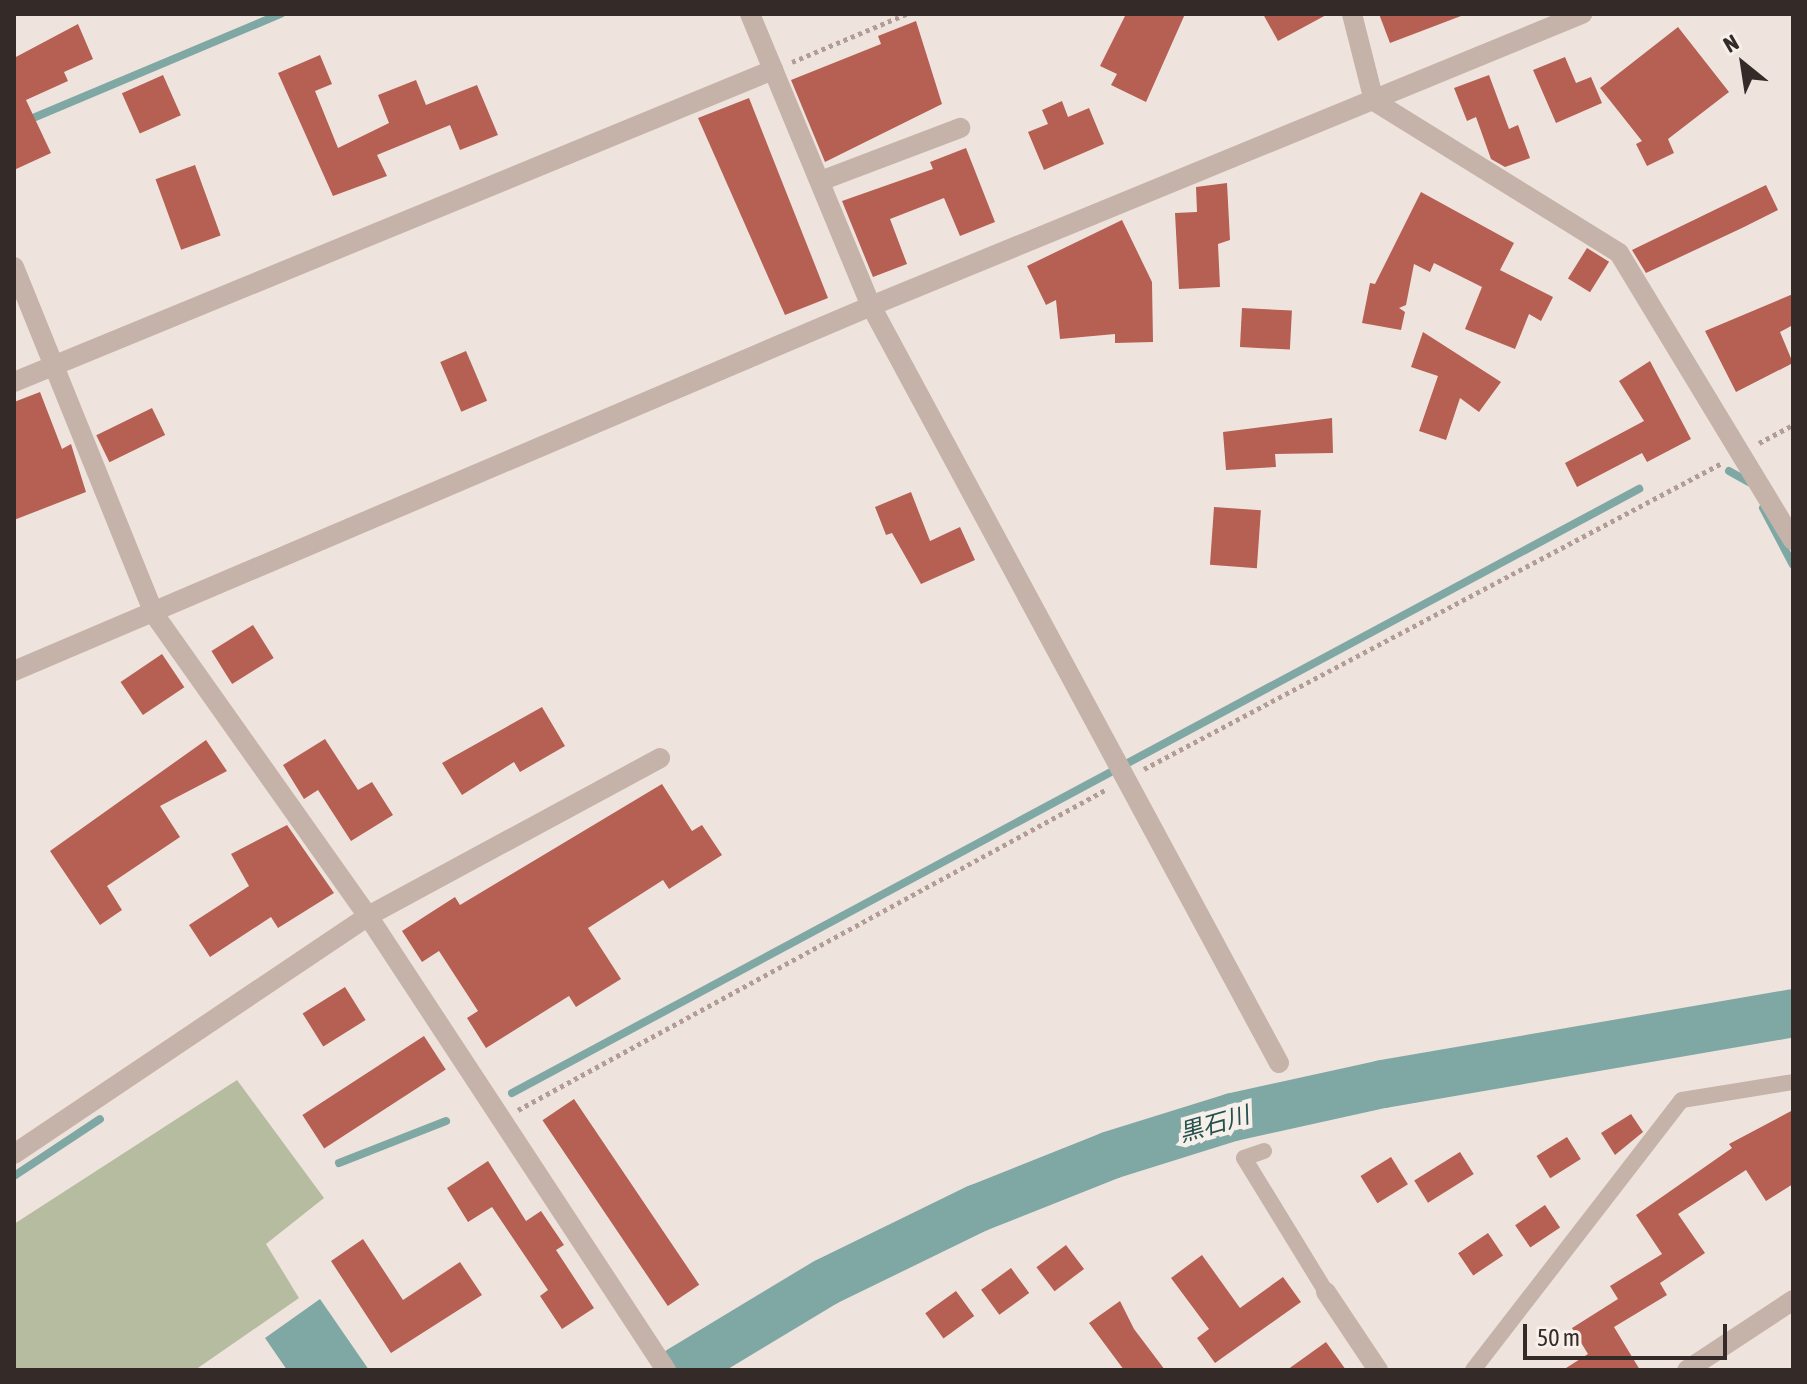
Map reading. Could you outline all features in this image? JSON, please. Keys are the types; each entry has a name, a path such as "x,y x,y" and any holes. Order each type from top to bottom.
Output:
{"street":[{"path":"750,14 823,180 871,306 1279,1063"},
{"path":"1352,14 1374,101 1619,253 1744,451 1793,540"},
{"path":"14,671 154,614 871,306 1582,14"},
{"path":"14,382 773,70"},
{"path":"823,180 960,128"},
{"path":"14,267 154,614 368,916 504,1117 666,1370"},
{"path":"14,1154 368,916 660,758"},
{"path":"1326,1292 1378,1370"},
{"path":"1687,1370 1793,1300"}],"lane":[{"path":"1473,1370 1682,1100 1793,1082"},
{"path":"1264,1151 1244,1158 1326,1292"}],"path":[{"path":"773,70 906,14"},
{"path":"504,1117 1121,771 1793,425"}],"green space":[{"path":"237,1080 324,1198 266,1244 299,1298 195,1370 14,1370 14,1224"}],"water":[{"path":"320,1299 369,1370 287,1370 265,1338"}],"building":[{"path":"1126,14 1185,14 1146,102 1111,85 1117,74 1100,66"},
{"path":"1263,14 1328,14 1278,41"},
{"path":"1379,14 1461,14 1461,16 1390,43"},
{"path":"916,21 942,104 825,162 791,80 881,44 878,36"},
{"path":"78,24 93,59 64,72 68,81 26,100 51,153 14,170 14,58"},
{"path":"1678,27 1729,92 1668,139 1674,153 1647,166 1636,144 1642,141 1600,88"},
{"path":"320,55 332,84 315,91 338,148 389,123 378,95 416,80 426,105 477,85 498,135 460,150 450,125 377,155 387,176 333,196 278,73"},
{"path":"1565,57 1576,83 1591,77 1602,103 1556,123 1533,70"},
{"path":"163,75 181,115 140,133 122,93"},
{"path":"1489,75 1509,129 1518,125 1530,158 1505,167 1491,159 1476,117 1467,121 1454,88"},
{"path":"749,98 828,298 785,315 698,118"},
{"path":"1062,101 1068,117 1089,108 1104,144 1044,170 1028,132 1048,124 1042,110"},
{"path":"966,148 995,222 960,236 944,198 890,219 907,264 873,277 842,201 933,169 930,162"},
{"path":"195,165 221,235 181,250 156,179"},
{"path":"1227,183 1230,240 1218,244 1220,287 1179,289 1175,213 1197,212 1196,187"},
{"path":"1766,185 1778,210 1742,228 1646,273 1632,250"},
{"path":"1421,192 1514,243 1500,270 1553,297 1541,321 1529,314 1515,349 1465,329 1482,287 1434,263 1430,272 1414,264 1406,305 1399,308 1405,312 1401,330 1362,323 1370,283 1375,284"},
{"path":"1122,220 1152,282 1153,342 1115,343 1115,334 1060,339 1056,300 1046,305 1027,266"},
{"path":"1587,248 1609,262 1590,292 1568,279"},
{"path":"1793,294 1793,325 1780,332 1793,363 1736,392 1705,331"},
{"path":"1242,308 1292,311 1290,350 1240,347"},
{"path":"1423,332 1501,382 1479,412 1460,398 1446,440 1419,431 1438,376 1411,367"},
{"path":"466,351 487,401 461,412 440,362"},
{"path":"1650,361 1691,439 1647,462 1642,453 1577,487 1565,463 1644,421 1619,381"},
{"path":"40,392 62,449 71,444 86,492 14,520 14,402"},
{"path":"152,408 165,435 109,462 96,435"},
{"path":"1332,418 1333,453 1275,454 1276,467 1226,470 1223,432"},
{"path":"911,492 930,541 960,527 975,560 921,584 892,533 886,535 875,507"},
{"path":"1214,507 1261,510 1257,568 1210,565"},
{"path":"253,625 274,658 232,684 211,651"},
{"path":"162,654 184,687 143,715 121,682"},
{"path":"542,707 565,746 520,772 514,762 462,795 442,763"},
{"path":"325,739 358,790 372,782 393,815 351,841 318,790 304,799 283,765"},
{"path":"206,740 227,771 160,806 180,837 107,886 122,910 100,925 50,851"},
{"path":"662,784 692,831 702,825 722,855 669,889 663,880 588,928 621,979 576,1007 569,996 486,1048 467,1018 478,1011 439,951 422,962 402,931 455,897 460,905"},
{"path":"287,825 334,893 278,928 271,917 210,957 189,925 249,886 231,854"},
{"path":"345,987 366,1020 323,1047 303,1013"},
{"path":"424,1036 446,1070 324,1149 302,1115"},
{"path":"574,1099 699,1285 668,1306 542,1120"},
{"path":"1793,1110 1793,1184 1766,1201 1746,1170 1678,1214 1705,1253 1660,1283 1667,1295 1614,1327 1640,1370 1563,1370 1588,1354 1572,1328 1618,1299 1610,1286 1662,1254 1636,1215 1732,1148 1729,1144"},
{"path":"1631,1114 1643,1132 1615,1155 1601,1133"},
{"path":"1567,1137 1581,1159 1550,1178 1536,1156"},
{"path":"1460,1152 1474,1174 1428,1203 1414,1181"},
{"path":"1391,1157 1408,1184 1377,1203 1360,1176"},
{"path":"488,1161 526,1221 541,1211 564,1245 556,1250 594,1308 562,1329 540,1296 548,1290 492,1207 468,1222 447,1188"},
{"path":"1545,1205 1560,1227 1530,1248 1515,1225"},
{"path":"1488,1233 1503,1255 1473,1276 1458,1253"},
{"path":"363,1239 403,1300 460,1262 482,1295 391,1353 331,1261"},
{"path":"1066,1245 1084,1269 1055,1291 1036,1267"},
{"path":"1202,1255 1240,1308 1283,1277 1301,1302 1215,1363 1197,1338 1209,1329 1171,1278"},
{"path":"1011,1268 1029,1293 999,1315 981,1290"},
{"path":"956,1291 974,1316 943,1338 925,1313"},
{"path":"1120,1301 1134,1329 1165,1370 1124,1370 1089,1323"},
{"path":"1326,1342 1346,1370 1287,1370"}],"waterway":[{"path":"14,126 281,14"},
{"path":"1729,471 1749,482"},
{"path":"512,1093 1639,489"},
{"path":"1763,508 1793,565"},
{"name":"黒石川","path":"680,1370 826,1282 978,1208 1111,1155 1233,1117 1383,1084 1793,1013"},
{"path":"14,1176 100,1119"},
{"path":"339,1163 446,1121"}]}
